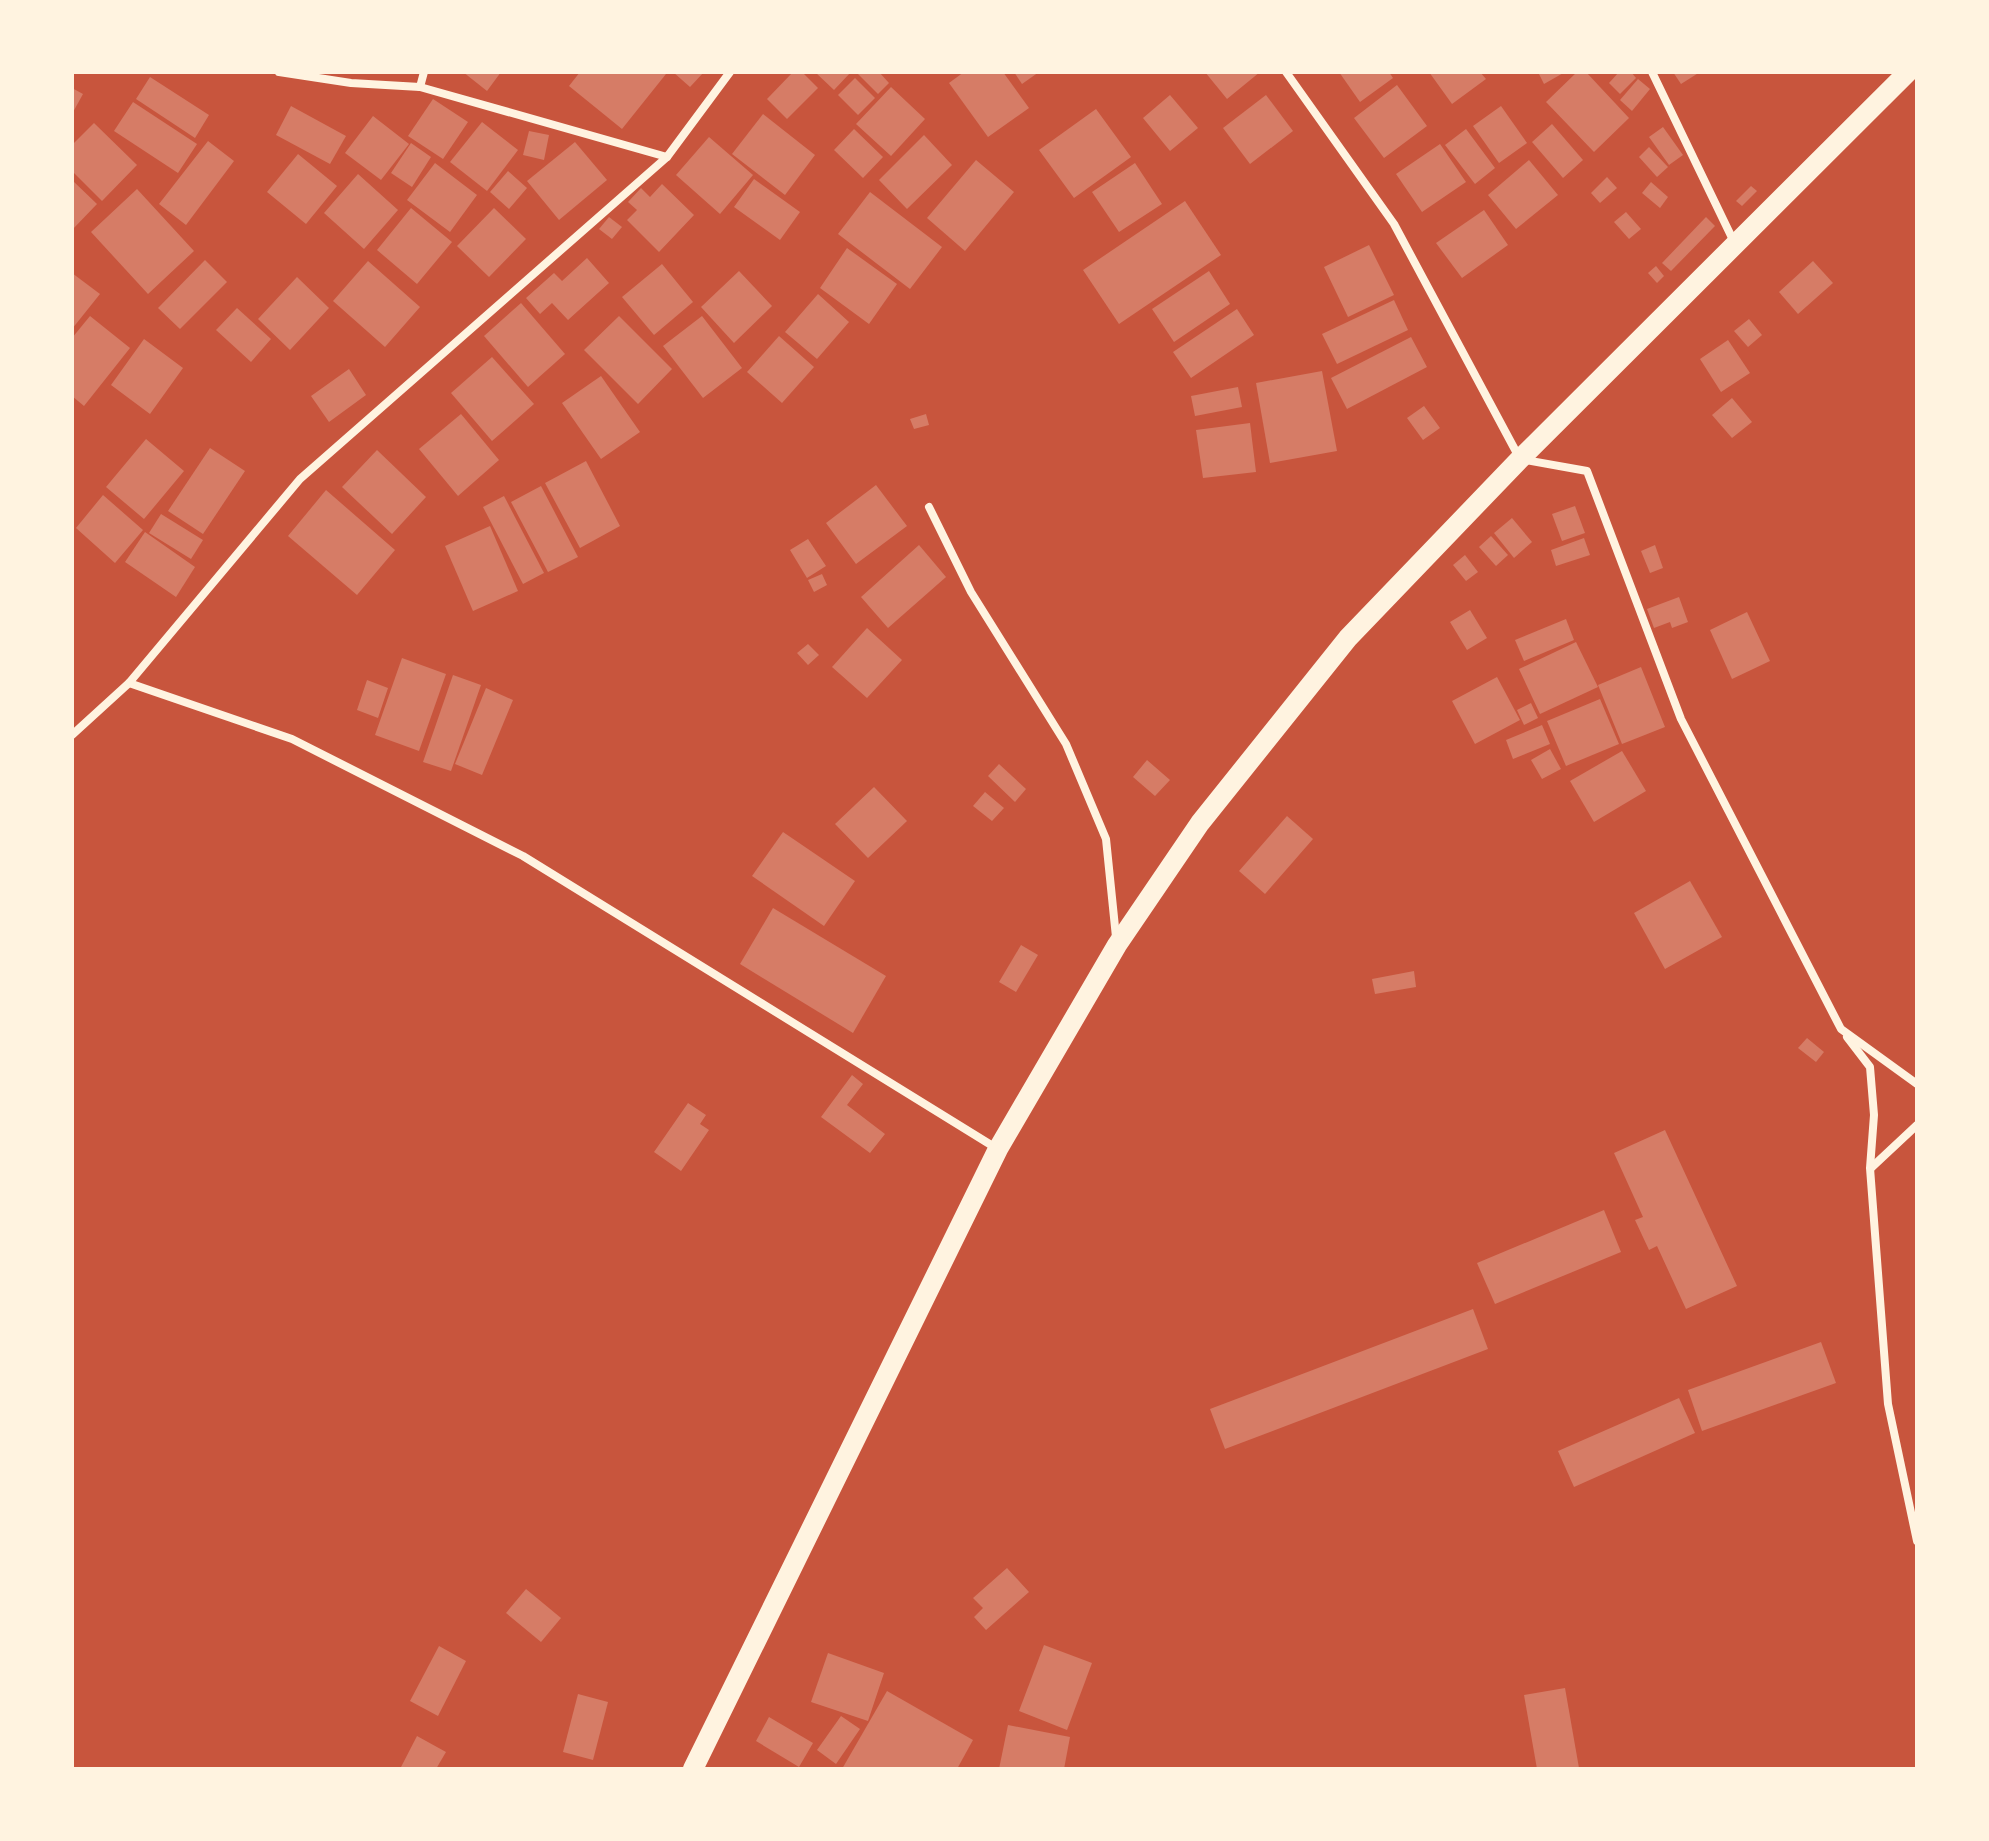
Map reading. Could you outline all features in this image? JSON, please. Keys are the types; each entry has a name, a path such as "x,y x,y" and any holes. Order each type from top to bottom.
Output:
{"main road":[{"path":"693,1769 998,1149 1117,945 1200,823 1348,638 1520,459 1908,72"}],"street":[{"path":"279,72 351,83 420,87 667,157"},
{"path":"420,87 424,72"},
{"path":"72,735 129,683 300,479 667,157 730,72"},
{"path":"1286,72 1394,224 1520,459 1587,471 1681,719 1841,1029 1870,1067 1874,1115 1870,1168 1888,1404 1917,1541"},
{"path":"1652,72 1735,245"},
{"path":"929,507 971,592 1066,744 1106,839 1117,945"},
{"path":"129,683 292,739 523,856 998,1149"},
{"path":"1841,1029 1917,1084"},
{"path":"1870,1168 1917,1125"}],"building":[{"path":"463,72 501,72 487,91"},
{"path":"580,72 666,74 622,129 569,86"},
{"path":"673,72 704,72 690,87"},
{"path":"793,72 802,72 818,88 787,119 767,99"},
{"path":"815,72 851,72 834,90"},
{"path":"856,72 879,72 889,83 878,94"},
{"path":"964,72 1003,72 1029,108 988,137 949,83"},
{"path":"1014,72 1039,72 1022,84"},
{"path":"1205,72 1260,72 1227,99"},
{"path":"1339,72 1389,72 1393,78 1360,102"},
{"path":"1429,72 1480,72 1486,79 1452,104"},
{"path":"1538,72 1565,72 1544,84"},
{"path":"1577,72 1586,72 1629,118 1594,152 1546,102"},
{"path":"1619,72 1631,72 1636,78 1620,94 1609,83"},
{"path":"1673,72 1700,72 1681,84"},
{"path":"150,77 209,115 195,138 136,99"},
{"path":"855,78 875,98 858,115 838,95"},
{"path":"1638,79 1650,89 1632,111 1620,100"},
{"path":"1397,85 1427,126 1384,158 1354,118"},
{"path":"891,87 925,119 891,156 856,124"},
{"path":"72,88 83,94 72,114"},
{"path":"1170,95 1198,128 1170,151 1143,118"},
{"path":"1266,95 1293,131 1250,164 1223,128"},
{"path":"433,99 468,122 443,159 408,136"},
{"path":"133,102 197,144 178,173 114,131"},
{"path":"291,106 346,136 330,164 276,135"},
{"path":"1501,106 1527,143 1499,163 1473,126"},
{"path":"1096,109 1131,157 1074,198 1039,150"},
{"path":"763,114 815,155 785,195 732,154"},
{"path":"373,116 409,144 381,180 345,153"},
{"path":"482,122 518,150 487,191 450,162"},
{"path":"94,123 137,165 102,201 72,171 72,145"},
{"path":"1552,124 1583,160 1563,178 1532,142"},
{"path":"1663,127 1683,155 1669,165 1649,137"},
{"path":"854,129 883,157 863,178 834,150"},
{"path":"1466,129 1495,168 1475,184 1445,145"},
{"path":"529,131 549,135 544,160 523,155"},
{"path":"924,135 952,165 907,209 879,180"},
{"path":"709,137 753,175 720,214 676,175"},
{"path":"208,141 234,161 186,225 159,204"},
{"path":"575,142 607,180 559,220 527,181"},
{"path":"411,143 431,157 412,187 391,173"},
{"path":"1440,144 1466,182 1422,212 1396,174"},
{"path":"1649,147 1668,167 1657,177 1639,157"},
{"path":"298,154 337,186 306,224 267,192"},
{"path":"976,160 1014,192 965,251 927,218"},
{"path":"1529,160 1558,195 1516,229 1488,195"},
{"path":"435,163 477,195 450,232 407,200"},
{"path":"1135,163 1162,204 1119,232 1092,192"},
{"path":"508,171 527,188 509,209 490,192"},
{"path":"358,174 398,210 364,249 324,213"},
{"path":"1607,177 1617,188 1600,203 1591,193"},
{"path":"754,179 800,212 780,240 734,207"},
{"path":"72,180 97,204 72,230"},
{"path":"1651,182 1668,197 1660,208 1642,193"},
{"path":"662,184 694,215 659,252 627,220 637,210 628,202 641,188 650,197"},
{"path":"1751,186 1757,191 1742,206 1736,201"},
{"path":"137,189 194,251 148,294 91,232"},
{"path":"870,192 942,247 910,289 838,234"},
{"path":"1185,201 1221,255 1119,324 1083,270"},
{"path":"411,208 452,242 417,284 377,250"},
{"path":"494,208 526,239 489,277 457,246"},
{"path":"1484,210 1508,245 1462,278 1436,243"},
{"path":"1626,212 1641,229 1629,239 1614,222"},
{"path":"609,217 622,227 612,239 599,229"},
{"path":"1706,217 1715,226 1671,271 1662,263"},
{"path":"1369,245 1394,295 1348,317 1324,267"},
{"path":"847,248 897,284 869,324 820,288"},
{"path":"587,258 609,283 568,320 552,303 540,314 526,298 554,273 562,281"},
{"path":"205,260 227,282 180,329 158,308"},
{"path":"368,261 420,307 385,347 333,301"},
{"path":"1813,261 1833,283 1798,314 1779,292"},
{"path":"662,264 693,302 654,335 622,297"},
{"path":"1656,266 1664,276 1657,283 1648,273"},
{"path":"739,271 772,306 734,343 701,307"},
{"path":"1209,271 1230,304 1174,342 1152,309"},
{"path":"72,273 100,294 72,329"},
{"path":"297,277 329,308 290,350 258,319"},
{"path":"818,294 849,322 817,359 785,332"},
{"path":"1394,300 1408,330 1337,364 1322,334"},
{"path":"521,303 565,354 528,387 484,336"},
{"path":"237,308 271,339 251,362 216,330"},
{"path":"1237,309 1254,335 1191,378 1173,352"},
{"path":"90,316 130,348 84,406 72,396 72,338"},
{"path":"619,316 672,369 638,404 584,350"},
{"path":"702,316 742,368 703,398 663,346"},
{"path":"1749,319 1762,335 1748,347 1734,331"},
{"path":"779,336 814,367 782,403 747,372"},
{"path":"1411,337 1427,367 1347,409 1331,378"},
{"path":"144,339 183,368 150,414 111,385"},
{"path":"1728,340 1750,373 1721,392 1700,359"},
{"path":"492,357 534,404 492,441 451,393"},
{"path":"349,369 366,395 329,422 311,396"},
{"path":"1322,371 1337,451 1270,463 1256,383"},
{"path":"601,376 640,432 601,459 562,403"},
{"path":"1238,387 1242,407 1195,416 1191,396"},
{"path":"1732,398 1752,422 1732,438 1712,415"},
{"path":"1424,406 1440,428 1423,440 1407,418"},
{"path":"461,414 499,460 458,496 419,449"},
{"path":"926,414 929,425 914,429 910,419"},
{"path":"1250,423 1256,472 1203,478 1196,430"},
{"path":"146,439 184,471 144,519 106,487"},
{"path":"210,448 245,471 203,534 168,511"},
{"path":"377,450 426,497 392,534 342,487"},
{"path":"586,461 620,526 580,548 545,483"},
{"path":"876,485 907,526 856,564 826,523"},
{"path":"541,486 578,557 548,572 511,502"},
{"path":"326,490 395,550 357,595 288,536"},
{"path":"103,495 143,530 115,563 76,528"},
{"path":"504,496 544,573 523,584 483,507"},
{"path":"1575,506 1585,533 1562,541 1552,514"},
{"path":"161,514 203,540 191,559 149,533"},
{"path":"1512,518 1532,542 1514,558 1494,533"},
{"path":"490,526 518,591 473,611 445,546"},
{"path":"145,532 195,567 176,597 125,562"},
{"path":"1491,536 1508,555 1496,566 1479,547"},
{"path":"1584,538 1590,555 1556,566 1551,550"},
{"path":"808,539 826,566 807,578 790,550"},
{"path":"919,545 946,577 888,628 861,597"},
{"path":"1655,545 1663,568 1650,573 1641,551"},
{"path":"1465,555 1478,572 1466,581 1453,565"},
{"path":"822,574 827,585 814,592 808,580"},
{"path":"1679,597 1688,622 1672,628 1670,622 1654,628 1647,609"},
{"path":"1470,610 1487,638 1467,650 1450,622"},
{"path":"1747,612 1770,661 1732,679 1710,630"},
{"path":"1566,619 1574,640 1524,661 1515,640"},
{"path":"867,628 902,660 867,698 832,667"},
{"path":"1576,642 1598,687 1540,714 1519,669"},
{"path":"808,644 819,655 808,665 797,653"},
{"path":"402,658 446,674 419,751 375,735"},
{"path":"1641,667 1665,727 1622,744 1598,685"},
{"path":"453,675 481,685 451,771 423,762"},
{"path":"1497,677 1520,720 1475,744 1452,701"},
{"path":"367,680 388,688 378,718 357,710"},
{"path":"486,688 513,700 482,775 455,764"},
{"path":"1600,699 1619,744 1566,766 1547,721"},
{"path":"1531,703 1538,718 1524,725 1517,710"},
{"path":"1542,725 1550,744 1513,759 1506,740"},
{"path":"1550,749 1561,769 1542,779 1531,760"},
{"path":"1622,751 1646,791 1594,822 1570,781"},
{"path":"1147,760 1170,780 1155,796 1133,777"},
{"path":"999,764 1026,789 1015,802 988,776"},
{"path":"874,787 907,821 868,858 835,824"},
{"path":"985,792 1004,808 992,821 973,806"},
{"path":"1287,816 1313,839 1265,894 1239,871"},
{"path":"783,832 855,881 824,926 752,876"},
{"path":"1690,881 1722,937 1665,969 1634,913"},
{"path":"773,908 886,976 853,1033 740,964"},
{"path":"1021,945 1038,955 1016,992 999,982"},
{"path":"1414,971 1416,987 1375,994 1372,979"},
{"path":"1807,1038 1824,1052 1816,1062 1798,1048"},
{"path":"852,1075 863,1084 847,1105 885,1134 870,1153 821,1117"},
{"path":"688,1103 706,1115 700,1124 709,1130 681,1171 654,1152"},
{"path":"1665,1130 1737,1286 1686,1309 1657,1246 1649,1250 1635,1220 1643,1217 1614,1153"},
{"path":"1604,1210 1621,1252 1495,1304 1477,1263"},
{"path":"1473,1309 1488,1349 1225,1449 1210,1409"},
{"path":"1821,1342 1836,1383 1702,1431 1688,1390"},
{"path":"1679,1398 1695,1433 1574,1487 1558,1451"},
{"path":"1007,1568 1029,1592 986,1630 974,1617 983,1608 973,1598"},
{"path":"526,1589 561,1618 541,1642 506,1613"},
{"path":"1044,1645 1092,1663 1067,1730 1019,1711"},
{"path":"439,1646 466,1661 438,1716 410,1701"},
{"path":"828,1653 884,1673 868,1721 811,1702"},
{"path":"1565,1688 1579,1768 1537,1769 1524,1695"},
{"path":"887,1691 973,1740 957,1769 842,1769"},
{"path":"578,1694 608,1702 593,1760 563,1752"},
{"path":"841,1716 860,1729 836,1764 817,1750"},
{"path":"769,1717 813,1743 799,1767 756,1741"},
{"path":"1008,1725 1070,1737 1064,1769 999,1769"},
{"path":"417,1736 446,1752 436,1769 400,1769"}]}
